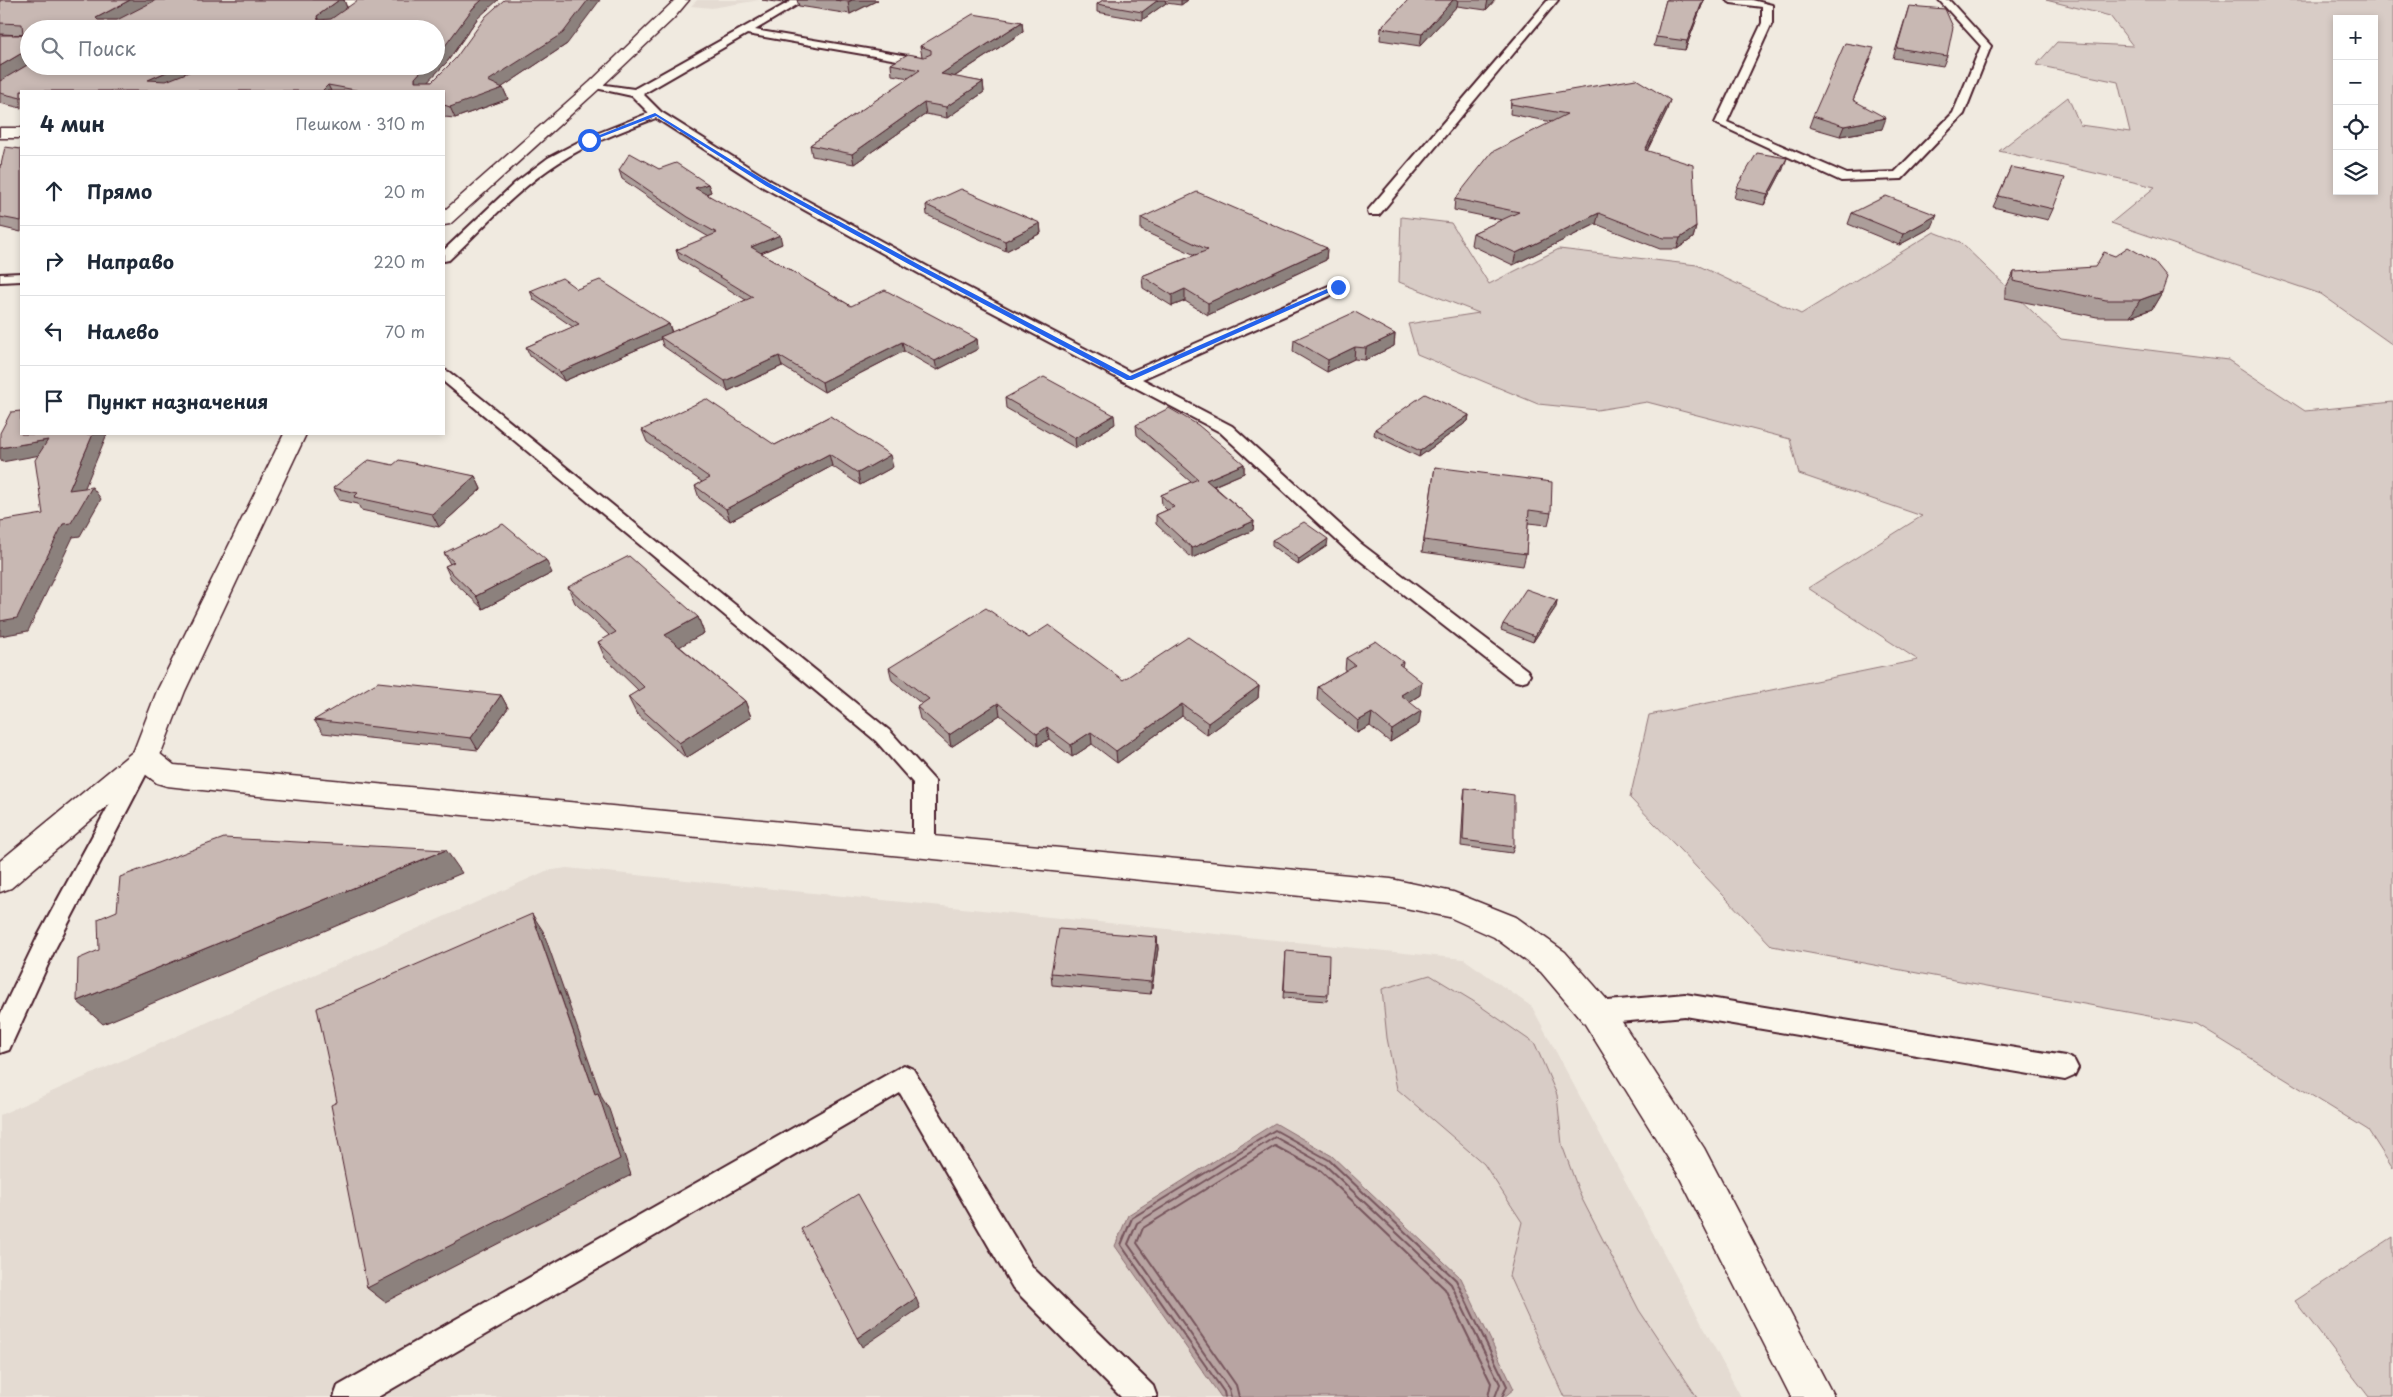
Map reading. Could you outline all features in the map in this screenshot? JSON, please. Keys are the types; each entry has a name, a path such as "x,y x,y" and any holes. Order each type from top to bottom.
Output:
{"street":[{"path":"320,0 363,3 378,0"},
{"path":"445,219 594,85 668,16 682,0"},
{"path":"0,133 20,132"},
{"path":"0,879 145,758 171,691 296,435"},
{"path":"145,758 167,775 238,783 924,846 1391,892 1453,905 1505,927 1553,962 1597,1013 1691,1161 1813,1397"}],"lane":[{"path":"636,93 800,0"},
{"path":"1374,212 1552,0"},
{"path":"1731,0 1767,5 1767,23 1721,123 1845,178 1898,176 1958,114 1986,46 1944,0"},
{"path":"349,15 363,3"},
{"path":"745,31 926,62"},
{"path":"594,85 636,93 656,114 767,184 925,271 1226,430 1354,547 1520,675"},
{"path":"445,256 530,179 567,151 589,140 656,114"},
{"path":"0,278 20,277"},
{"path":"1130,378 1338,287"},
{"path":"445,376 883,736 924,781 924,846"},
{"path":"0,1042 46,943 145,758"},
{"path":"1597,1013 1685,1005 2065,1068"},
{"path":"349,1397 904,1077 1023,1278 1142,1397"}],"shaded area":[{"path":"697,0 760,0 712,8 691,6"},
{"path":"2046,0 2393,0 2393,345 2321,294 2111,223 2155,187 1999,151 2068,97 2080,125 2130,132 2118,82 2036,65 2057,42 2133,46 2110,16"},
{"path":"1401,217 1451,223 1489,284 1559,249 1697,265 1801,314 1934,232 1960,242 2061,339 2228,360 2305,411 2393,402 2393,1169 2368,1130 2197,1025 1772,946 1630,798 1649,715 1918,660 1808,588 1922,516 1799,474 1790,439 1647,402 1597,410 1538,404 1417,354 1408,324 1479,313 1399,282"},
{"path":"567,868 1464,959 1532,1007 1741,1397 0,1397 0,1115 546,871"},
{"path":"1430,975 1473,1001 1535,1044 1557,1095 1562,1145 1581,1197 1639,1310 1697,1397 1564,1397 1509,1276 1522,1222 1484,1164 1397,1089 1387,1038 1382,989"},
{"path":"2393,1237 2393,1397 2369,1397 2295,1301"}],"water":[{"path":"1275,1123 1332,1156 1461,1278 1514,1389 1504,1397 1221,1397 1115,1246 1128,1215"}],"building":[{"path":"0,0 130,0 96,18 98,20 20,20 20,24 0,23"},
{"path":"156,0 339,0 317,16 318,20 117,20"},
{"path":"358,0 482,0 473,8 445,46 445,20 318,20 331,19"},
{"path":"504,0 588,0 563,33 488,81 503,88 450,107 445,105 445,90 356,90 328,85 323,90 20,90 20,98 0,93 0,81 20,69 20,75 159,75 148,80 166,81 181,75 418,75 415,81 433,81 439,75 445,75 445,69 455,59 486,16"},
{"path":"835,0 852,0 848,2"},
{"path":"1103,0 1158,0 1142,12 1097,4"},
{"path":"1408,0 1453,0 1422,34 1381,28"},
{"path":"1666,0 1703,0 1687,41 1656,37"},
{"path":"1909,6 1945,9 1953,27 1947,56 1897,48"},
{"path":"973,14 1022,22 941,74 983,82 946,107 924,103 852,154 810,145 920,70 891,64 908,54 924,57 931,54 931,50 920,46"},
{"path":"0,35 20,35 20,54 0,66"},
{"path":"1845,43 1874,48 1853,100 1886,118 1844,126 1813,116"},
{"path":"1636,79 1670,100 1645,150 1693,165 1696,227 1680,238 1663,238 1599,213 1516,253 1473,233 1519,212 1455,199 1492,152 1567,114 1511,104 1511,100"},
{"path":"5,147 20,149 20,221 0,217 1,165"},
{"path":"630,153 659,169 676,163 708,184 695,188 780,235 751,247 851,306 885,290 977,339 935,361 902,342 822,382 779,356 725,381 660,337 753,297 676,250 717,233 688,217 619,170"},
{"path":"1757,153 1787,158 1768,194 1737,187"},
{"path":"2011,167 2065,178 2053,209 1998,196"},
{"path":"961,189 1040,223 1005,241 926,205"},
{"path":"1197,192 1327,248 1208,303 1185,289 1172,295 1142,276 1208,250 1141,218"},
{"path":"1886,196 1937,215 1903,234 1852,213"},
{"path":"2128,247 2154,262 2167,278 2162,292 2140,300 2106,300 2013,281 2014,272 2095,267 2104,252 2115,256"},
{"path":"562,278 577,289 600,280 669,324 560,372 526,347 579,324 530,291"},
{"path":"1355,312 1395,334 1366,348 1355,347 1328,360 1294,340"},
{"path":"1044,377 1114,415 1075,438 1005,398"},
{"path":"1425,394 1469,415 1420,451 1375,429"},
{"path":"706,399 775,445 830,416 890,455 858,473 829,454 726,509 695,486 710,478 642,430"},
{"path":"1169,408 1198,425 1244,464 1206,480 1254,521 1192,548 1156,515 1174,507 1161,495 1198,479 1136,425"},
{"path":"20,411 20,435 93,435 69,490 92,487 71,523 63,524 17,618 0,621 0,521 43,514 35,460 48,440 0,448 0,433 11,412"},
{"path":"369,460 393,465 399,460 475,476 432,514 354,497 358,493 333,488"},
{"path":"1435,467 1552,482 1551,513 1529,510 1526,554 1424,540"},
{"path":"1304,522 1328,539 1299,559 1272,540"},
{"path":"503,524 546,560 476,596 445,566 454,562 444,553"},
{"path":"629,556 698,617 665,635 745,701 679,743 628,697 644,687 598,642 616,632 568,587"},
{"path":"1526,589 1557,600 1535,636 1503,624"},
{"path":"986,608 1029,638 1049,625 1123,680 1188,637 1259,686 1208,723 1182,704 1116,751 1091,732 1071,745 1047,727 1037,734 998,703 949,735 917,707 929,699 889,668"},
{"path":"1376,641 1403,662 1399,664 1422,682 1401,695 1421,711 1392,730 1372,713 1358,721 1318,687 1355,665 1346,658"},
{"path":"378,682 501,695 471,738 314,720"},
{"path":"1465,788 1514,795 1514,847 1463,840"},
{"path":"224,838 446,850 77,1001 78,959 99,950 98,919 117,911 120,877"},
{"path":"532,914 595,1094 598,1093 620,1159 367,1288 331,1105 337,1102 317,1008"},
{"path":"1059,929 1157,937 1151,982 1051,973"},
{"path":"1286,951 1329,955 1328,995 1284,992"},
{"path":"858,1194 916,1298 857,1338 801,1229"}],"route":[{"path":"589,140 656,114 767,184 925,271 1130,378 1338,287"}]}
